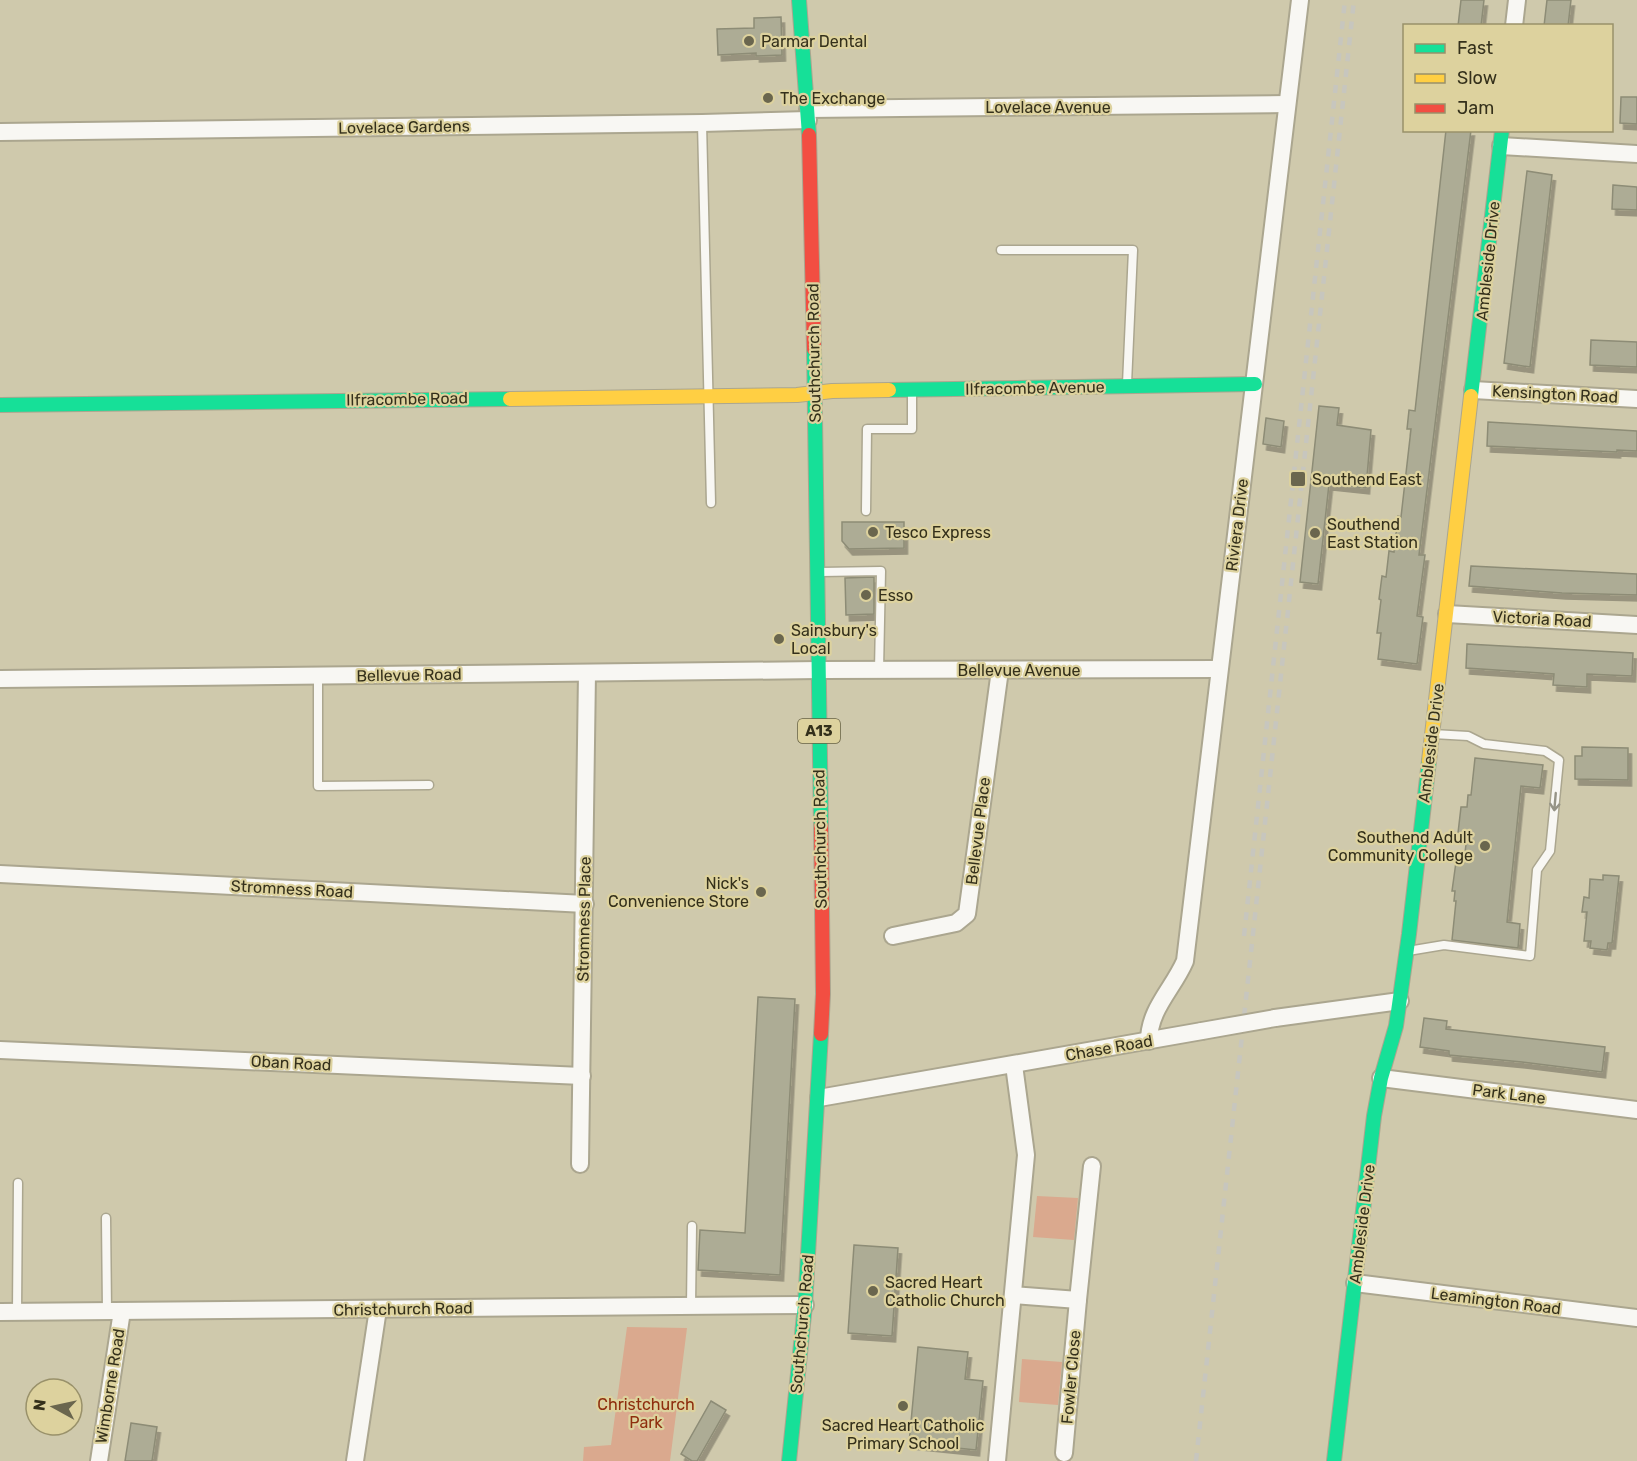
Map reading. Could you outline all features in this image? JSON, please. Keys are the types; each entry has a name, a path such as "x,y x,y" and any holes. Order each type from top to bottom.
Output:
{"street":[{"name":"Southchurch Road","path":"789,1461 805,1305 819,1098 823,994 815,393 808,114 799,0"},
{"name":"Riviera Drive","path":"1149,1041 1152,1017 1185,961 1300,0"},
{"path":"1514,24 1517,0"},
{"name":"Lovelace Avenue","path":"808,114 1287,104"},
{"name":"Lovelace Gardens","path":"0,132 702,123 808,114"},
{"path":"1502,138 1637,154"},
{"name":"Ambleside Drive","path":"1334,1461 1374,1116 1400,1002 1502,138"},
{"name":"Ilfracombe Avenue","path":"815,393 1255,384"},
{"name":"Kensington Road","path":"1473,390 1637,399"},
{"name":"Ilfracombe Road","path":"0,405 815,393"},
{"name":"Victoria Road","path":"1447,614 1637,625"},
{"name":"Bellevue Avenue","path":"819,670 1219,669"},
{"name":"Bellevue Road","path":"0,680 819,670"},
{"name":"Bellevue Place","path":"893,936 956,923 967,914 1000,670"},
{"name":"Stromness Place","path":"580,1164 587,673"},
{"name":"Stromness Road","path":"0,874 585,904"},
{"name":"Chase Road","path":"819,1098 1202,1030 1400,1002"},
{"name":"Oban Road","path":"0,1050 582,1076"},
{"path":"997,1461 1026,1155 1014,1065"},
{"name":"Park Lane","path":"1382,1078 1637,1110"},
{"name":"Fowler Close","path":"1064,1453 1092,1166"},
{"name":"Leamington Road","path":"1355,1283 1637,1318"},
{"path":"1013,1295 1078,1300"},
{"name":"Christchurch Road","path":"0,1312 805,1305"},
{"path":"355,1461 378,1309"},
{"name":"Wimborne Road","path":"99,1461 114,1311"}],"lane":[{"path":"702,123 711,502"},
{"path":"1002,250 1133,250 1127,387"},
{"path":"866,512 867,429 912,429 912,390"},
{"path":"817,572 881,572 879,670"},
{"path":"318,676 318,786 429,786"},
{"path":"1406,951 1444,945 1530,956 1537,870 1550,851 1559,760 1545,751 1484,744 1468,736 1432,734"},
{"path":"17,1312 18,1183"},
{"path":"106,1218 114,1311"},
{"path":"691,1306 692,1226"}],"green space":[{"path":"1037,1196 1078,1198 1074,1240 1033,1237"},
{"name":"Christchurch Park","path":"627,1327 687,1328 670,1461 583,1461 584,1447 611,1445"},
{"path":"1022,1359 1062,1362 1058,1405 1019,1402"}],"building":[{"path":"1461,0 1484,0 1481,24 1458,24"},
{"path":"1547,0 1571,0 1568,24 1544,24"},
{"name":"Parmar Dental","path":"781,17 782,55 756,56 756,53 718,55 717,29 754,28 754,18"},
{"path":"1621,97 1637,97 1637,124 1620,123"},
{"path":"1446,132 1471,132 1419,555 1425,555 1417,616 1423,617 1417,664 1378,659 1381,633 1377,633 1382,576 1386,577 1389,551 1394,552 1398,516 1401,517 1411,429 1407,429 1409,410 1415,411"},
{"path":"1527,171 1552,175 1530,367 1504,363"},
{"path":"1613,185 1637,187 1637,210 1612,209"},
{"path":"1591,340 1637,342 1637,367 1590,365"},
{"path":"1319,406 1339,408 1337,425 1371,430 1366,488 1329,484 1318,584 1300,582"},
{"path":"1266,418 1284,421 1281,447 1263,444"},
{"path":"1488,422 1637,431 1637,451 1487,446"},
{"name":"Tesco Express","path":"842,522 904,522 904,548 849,549 842,541"},
{"path":"1471,566 1637,574 1637,595 1562,593 1469,586"},
{"name":"Esso","path":"874,577 874,614 846,615 845,578"},
{"path":"1467,644 1633,653 1632,676 1587,674 1587,687 1553,685 1554,674 1466,668"},
{"path":"1582,747 1628,748 1628,780 1575,779 1575,756 1582,756"},
{"path":"1475,758 1543,765 1540,788 1521,786 1507,922 1520,924 1518,948 1452,940 1456,901 1454,901 1455,891 1452,891 1456,862 1464,863 1467,834 1458,833 1461,807 1467,807 1468,795 1471,795"},
{"path":"1603,875 1619,876 1612,943 1608,943 1607,950 1590,948 1591,941 1584,941 1587,912 1582,912 1584,897 1589,898 1590,879 1603,880"},
{"path":"758,997 795,999 780,1275 698,1270 700,1230 745,1233"},
{"path":"1424,1018 1447,1021 1446,1029 1605,1047 1602,1072 1449,1055 1449,1051 1420,1047"},
{"name":"Sacred Heart Catholic Church","path":"854,1245 898,1248 892,1336 848,1333"},
{"path":"918,1347 968,1352 965,1379 983,1381 976,1450 909,1443"},
{"path":"711,1401 726,1410 697,1461 692,1461 681,1454"},
{"path":"131,1423 157,1427 152,1461 125,1461"}],"railway":[{"path":"1244,936 1345,0"},
{"path":"1196,1461 1354,0"}],"traffic: fast":[{"path":"799,0 809,135"},
{"path":"1471,396 1502,132"},
{"path":"814,349 821,826"},
{"path":"889,390 1255,384"},
{"path":"0,405 510,399"},
{"path":"1334,1461 1374,1116 1381,1078 1396,1026 1429,761"},
{"path":"789,1461 805,1305 821,1034"}],"traffic: slow":[{"path":"510,399 797,395 832,391 889,390"},
{"path":"1429,761 1471,396"}],"traffic: jam":[{"path":"809,135 814,349"},
{"path":"821,826 823,994 821,1034"}],"place":[{"name":"Parmar Dental","path":"749,41"},
{"name":"The Exchange","path":"768,98"},
{"name":"Southend East","path":"1298,479"},
{"name":"Tesco Express","path":"873,532"},
{"name":"Southend East Station","path":"1315,533"},
{"name":"Esso","path":"866,595"},
{"name":"Sainsbury's Local","path":"779,639"},
{"name":"Southend Adult Community College","path":"1485,846"},
{"name":"Nick's Convenience Store","path":"761,892"},
{"name":"Sacred Heart Catholic Church","path":"873,1291"},
{"name":"Sacred Heart Catholic Primary School","path":"903,1406"}]}
